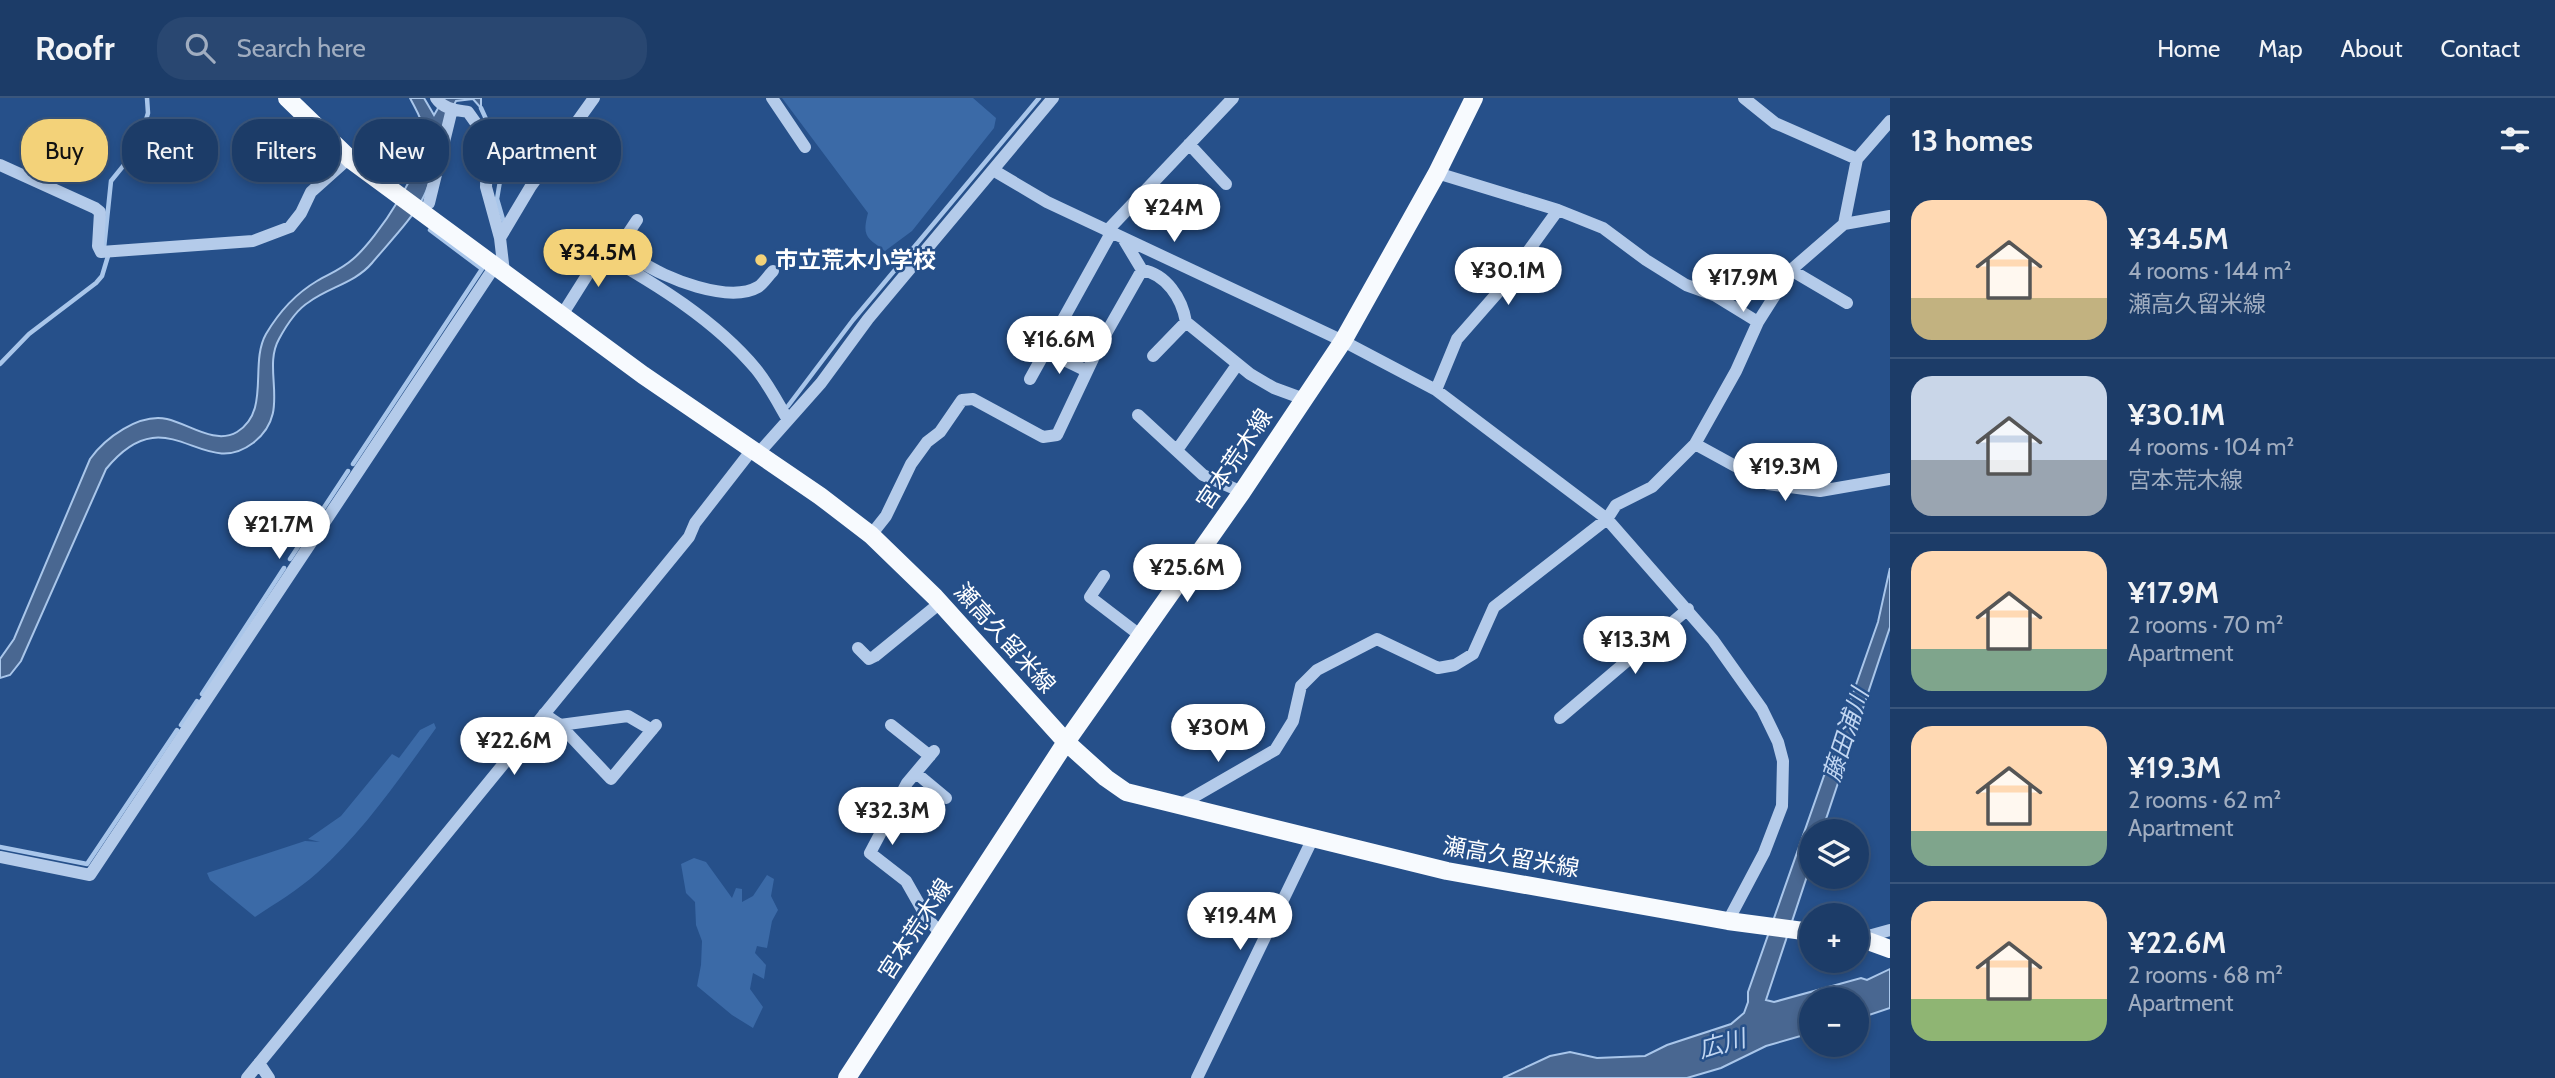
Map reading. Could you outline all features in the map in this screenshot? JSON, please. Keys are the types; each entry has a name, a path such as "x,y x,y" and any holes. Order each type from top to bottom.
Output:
{"main road":[{"name":"瀬高久留米線","path":"287,98 349,158 643,375 871,535 940,603 1066,742 1105,778 1126,792 1447,872 1728,921 1799,930"},
{"name":"宮本荒木線","path":"847,1078 1066,742 1242,492 1343,341 1437,173 1474,98"},
{"path":"1869,942 1890,949"}],"street":[{"path":"0,857 90,875 500,269 500,238 486,187 487,155 478,126 468,112 452,109 439,103 436,98"},
{"path":"500,238 531,186 594,98"},
{"path":"772,98 804,147"},
{"path":"247,1078 689,537 695,523 754,453 821,383 868,319 1053,98"},
{"path":"1030,379 1109,232 1233,98"},
{"path":"1744,98 1775,122 1857,159"},
{"path":"429,203 452,109"},
{"path":"1844,224 1857,159 1890,121"},
{"path":"1189,144 1226,184"},
{"path":"0,165 100,212 98,246 101,253 253,241 290,227 301,213 311,192 349,158"},
{"path":"993,170 1047,202 1343,341 1436,390 1606,519 1713,640 1762,709 1778,742 1783,761 1782,807 1764,853 1728,921"},
{"path":"1437,173 1558,210 1603,228 1686,285 1714,295 1758,322"},
{"path":"1436,390 1457,339 1500,290 1558,210"},
{"path":"1178,806 1275,750 1293,721 1301,686 1317,670 1341,657 1377,639 1438,668 1455,665 1472,654 1494,607 1606,519 1616,505 1652,486 1695,444 1736,371 1758,322 1791,270 1844,224 1890,216"},
{"path":"611,259 637,220"},
{"path":"1124,239 1142,270"},
{"path":"623,240 637,259 664,275 707,289 736,293 758,287 773,271"},
{"path":"562,315 601,253 637,273 676,300 739,351 763,377 788,420"},
{"path":"1142,270 1151,271 1170,284 1186,322 1237,365 1274,388 1304,399"},
{"path":"871,535 886,516 905,475 927,442 940,432 962,400 973,399 1043,438 1057,435 1087,371 1142,270"},
{"path":"1791,270 1847,303"},
{"path":"1153,356 1186,322"},
{"path":"1046,351 1087,371"},
{"path":"1177,450 1237,365"},
{"path":"1139,415 1203,475 1242,492"},
{"path":"1695,444 1768,484 1820,491 1890,479"},
{"path":"1104,576 1090,597 1141,636"},
{"path":"858,648 869,659 875,656 940,603"},
{"path":"1560,718 1688,609"},
{"path":"544,713 560,725 611,779 654,728 628,716 560,725"},
{"path":"891,725 932,754 907,783 870,853 906,881 927,918 941,934"},
{"path":"916,773 946,798"},
{"path":"1197,1078 1312,840"},
{"path":"1869,935 1890,930"},
{"path":"259,1063 269,1078"}],"shaded area":[{"path":"782,98 973,98 996,118 994,128 912,231 885,251 867,235 865,227 868,213"},
{"path":"434,723 436,728 365,822 334,857 295,891 255,917 210,880 207,873 305,841 320,842 308,839 341,816 392,754 399,758 420,730"},
{"path":"694,858 706,862 732,898 736,888 742,889 742,902 753,896 767,875 774,879 771,896 778,910 772,921 767,948 757,946 755,953 766,965 764,979 753,973 750,989 763,1007 753,1028 732,1015 697,986 702,941 696,925 695,902 686,893 681,864"}],"water":[{"path":"410,98 424,98 434,115 444,98 481,98 481,108 473,99 456,101 448,119 420,119"},
{"path":"408,182 430,182 420,204 372,263 350,280 309,302 288,324 274,351 274,405 271,419 265,431 253,443 235,452 217,453 166,438 148,439 128,448 106,469 21,661 10,675 0,678 0,659 14,639 90,459 96,451 134,423 156,418 167,419 211,435 237,432 247,423 257,400 261,346 271,326 288,304 302,292 353,259 375,235"},
{"name":"藤田浦川","path":"1890,568 1890,627 1826,819 1809,819 1878,622"},
{"name":"広川","path":"1799,847 1799,889 1803,889 1766,1000 1774,1002 1799,995 1799,1036 1766,1046 1721,1068 1687,1078 1503,1078 1550,1056 1570,1052 1597,1058 1645,1056 1667,1045 1731,1024 1744,1013 1748,992"},
{"path":"1890,969 1890,1008 1869,1015 1869,987 1828,987 1861,978 1867,980"}],"waterway":[{"path":"104,248 111,181 124,165 143,130 148,113 147,98"},
{"path":"788,406 853,320 1039,98"},
{"path":"481,108 501,152 503,163 497,199 504,223"},
{"path":"353,464 482,269 430,230"},
{"path":"0,364 29,334 96,283 102,276 108,256"},
{"path":"290,559 348,471"},
{"path":"202,694 284,568"},
{"path":"181,725 197,701"},
{"path":"0,847 87,864 177,730"}],"place":[{"name":"市立荒木小学校","path":"761,260"}]}
